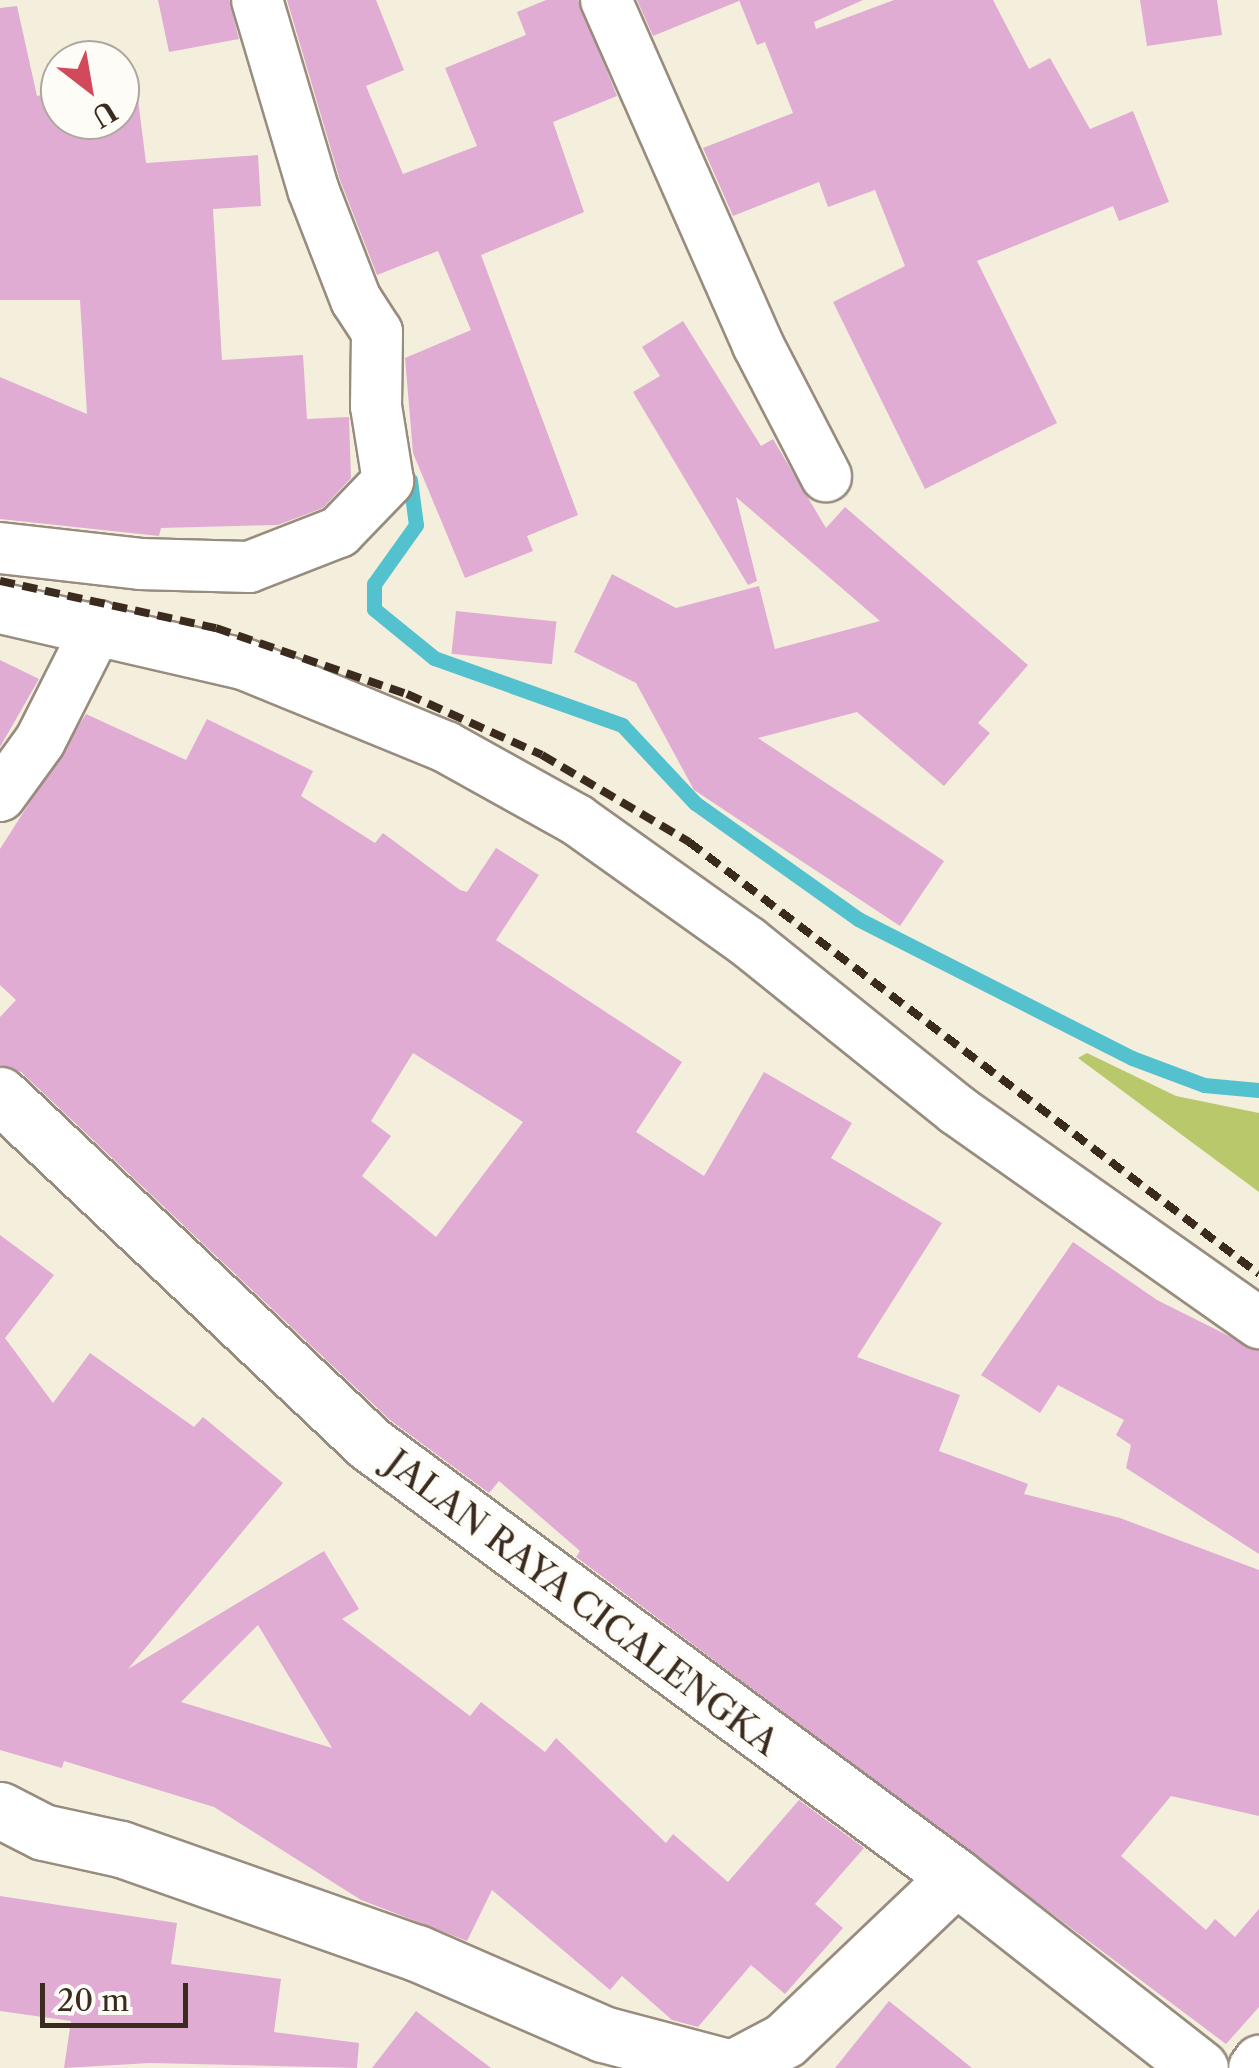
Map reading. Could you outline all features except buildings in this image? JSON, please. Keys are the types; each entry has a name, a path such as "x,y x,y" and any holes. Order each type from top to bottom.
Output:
{"main road":[{"name":"JALAN RAYA CICALENGKA","path":"0,1095 370,1444 956,1877 1200,2068"},
{"path":"0,1810 43,1832 120,1849 417,1954 603,2034 732,2068 785,2040 956,1877"}],"street":[{"path":"0,548 140,564 249,566 311,544 358,518 388,481 376,406 380,356 377,332 356,300 313,189 257,0"},
{"path":"606,0 758,346 826,476"},
{"path":"0,608 98,626 264,673 446,747 576,820 748,942 988,1132 1259,1323"},
{"path":"0,796 40,741 98,626"},
{"path":"1254,2068 1259,2062"}],"green space":[{"path":"1087,1053 1176,1096 1259,1113 1259,1192 1078,1058"}],"waterway":[{"path":"410,480 416,525 374,584 374,609 434,658 622,725 695,803 858,919 1132,1058 1204,1085 1259,1090"}],"railway":[{"path":"0,581 216,628 407,694 542,755 689,842 1259,1274"}]}
